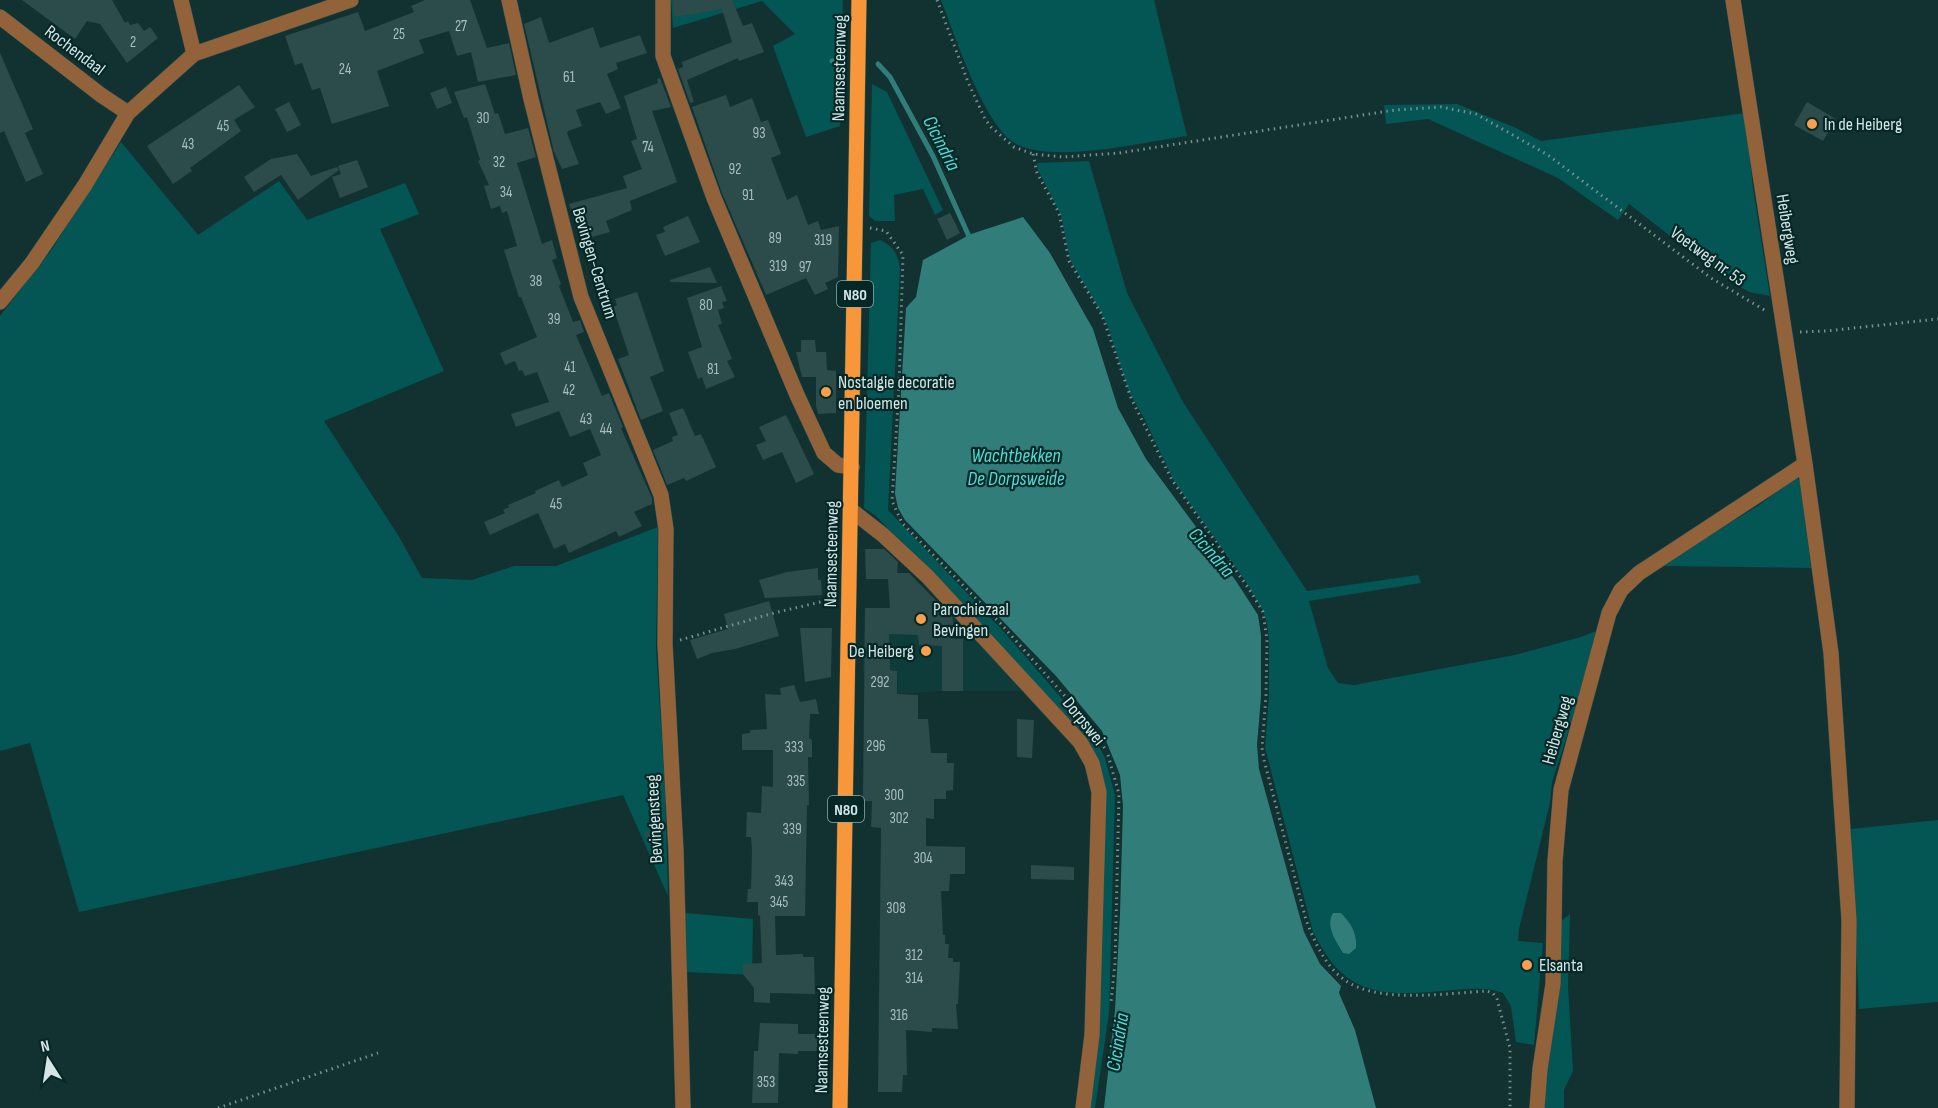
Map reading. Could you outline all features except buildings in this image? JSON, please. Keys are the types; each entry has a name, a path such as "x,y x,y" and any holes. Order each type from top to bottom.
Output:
{"main road":[{"name":"Naamsesteenweg","path":"840,1108 859,0"}],"street":[{"path":"181,0 194,54"},
{"path":"0,302 32,263 85,185 128,113 194,54 351,0"},
{"name":"Bevingen-Centrum","path":"509,0 531,99 581,297 662,495 666,529"},
{"path":"663,0 663,56 714,198 797,395 824,453 838,465 852,467"},
{"name":"Heibergweg","path":"1733,0 1805,464 1831,653 1849,920 1847,1108"},
{"name":"Rochendaal","path":"0,17 128,113"},
{"name":"Heibergweg","path":"1537,1108 1540,1070 1553,984 1555,861 1561,790 1609,613 1621,590 1639,573 1805,464"},
{"name":"Dorpswei","path":"851,510 883,535 928,577 1080,742 1092,763 1099,792 1096,928 1092,1035 1083,1108"},
{"name":"Bevingensteeg","path":"666,529 665,644 676,862 683,1108"}],"path":[{"path":"937,0 968,82 990,128 1014,147 1033,154 1037,173 1059,213 1069,261 1102,315 1131,398 1172,480 1263,612 1267,640 1262,748 1306,920 1313,938 1327,961 1342,978 1357,987 1373,992 1410,995 1487,991 1493,993 1497,999 1510,1048 1510,1108"},
{"name":"Voetweg nr. 53","path":"1033,154 1063,157 1119,153 1395,110 1441,107 1476,114 1548,155 1711,278 1799,332 1938,319"},
{"path":"665,644 774,613 850,596"},
{"path":"218,1108 378,1053"}],"shaded area":[{"path":"671,0 843,0 840,126 806,137 773,46 795,34 762,1 673,28"},
{"path":"941,0 1154,0 1187,136 1075,152 1032,150 1016,144 1004,134 982,100 962,56"},
{"path":"872,84 887,92 943,210 935,215 923,189 894,195 895,221 875,221 869,216"},
{"path":"1457,104 1516,128 1541,141 1745,113 1753,188 1770,296 1749,292 1719,274 1629,204 1618,220 1558,178 1428,119 1386,124 1384,105"},
{"path":"121,142 198,235 279,181 307,220 405,183 419,214 380,229 444,371 324,421 398,535 422,578 472,580 514,566 556,566 658,527 656,649 665,785 668,896 623,795 79,912 30,743 0,751 0,316 50,252"},
{"path":"1089,161 1127,293 1183,402 1307,591 1418,575 1421,583 1309,601 1328,668 1338,683 1354,685 1515,655 1596,631 1580,696 1552,782 1550,803 1519,929 1518,941 1543,943 1534,1045 1516,1042 1511,1006 1503,993 1478,989 1395,993 1367,987 1354,982 1337,969 1313,932 1265,748 1269,695 1269,641 1263,611 1246,582 1174,481 1129,392 1108,327 1070,260 1061,215 1038,170 1037,163"},
{"path":"880,240 894,251 900,268 888,510 1004,632 1094,736 1105,758 1115,795 1109,1013 1095,1108 1086,1108 1100,773 991,635 876,516 864,508 871,243"},
{"path":"1796,478 1801,481 1811,568 1660,566 1759,505"},
{"name":"De Heiberg","path":"949,607 1024,691 942,691 898,694 897,670 863,672 864,632 894,631 894,608"},
{"path":"1938,820 1938,1002 1859,1009 1851,829"},
{"path":"685,913 753,919 752,975 686,972"},
{"path":"1570,914 1568,986 1573,1071 1564,1090 1564,1108 1540,1108 1561,921"}],"water":[{"name":"Wachtbekken De Dorpsweide","path":"1023,217 1050,253 1093,329 1118,408 1146,459 1236,581 1258,615 1261,635 1261,697 1257,745 1259,769 1304,932 1320,964 1341,986 1339,993 1355,1030 1376,1108 1104,1108 1115,1010 1120,914 1123,806 1120,775 1102,731 1056,676 905,520 898,508 895,494 906,308 916,297 923,260 971,234"},
{"path":"1333,913 1341,913 1354,933 1356,948 1349,954 1343,953 1332,933 1330,923"}],"waterway":[{"name":"Cicindria","path":"832,61 840,63"},
{"name":"Cicindria","path":"878,64 890,77 933,156 971,241"}],"place":[{"name":"In de Heiberg","path":"1812,124"},
{"name":"Nostalgie decoratie en bloemen","path":"826,392"},
{"name":"Parochiezaal Bevingen","path":"921,619"},
{"name":"De Heiberg","path":"926,651"},
{"name":"Elsanta","path":"1527,965"}]}
